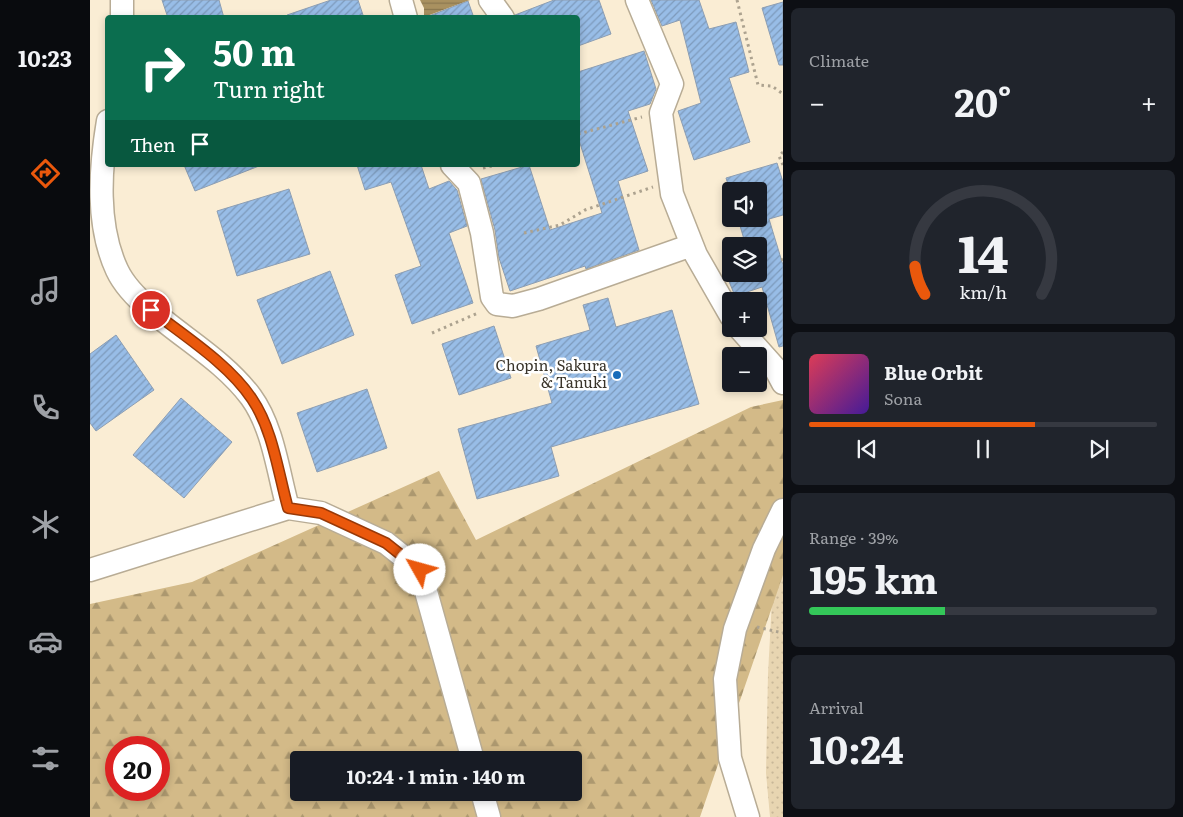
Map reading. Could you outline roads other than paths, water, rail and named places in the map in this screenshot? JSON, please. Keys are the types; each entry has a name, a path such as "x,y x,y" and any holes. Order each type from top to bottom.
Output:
{"lane":[{"path":"122,0 122,15"},
{"path":"401,0 405,15"},
{"path":"490,0 502,15"},
{"path":"637,0 672,84 661,113 672,194 692,245 722,300"},
{"path":"105,138 103,149 103,213 108,246 118,272 151,310 238,380 252,399 267,430 288,508"},
{"path":"454,167 469,183 482,233 492,297 497,304 513,306 539,299 692,245"},
{"path":"747,337 774,368 783,383"},
{"path":"90,570 288,508 321,513 386,543 420,570 470,751"},
{"path":"748,817 730,758 725,679 735,629 764,549 783,510"},
{"path":"485,801 489,817"}],"place":[{"name":"Chopin, Sakura & Tanuki","path":"617,375"}]}
